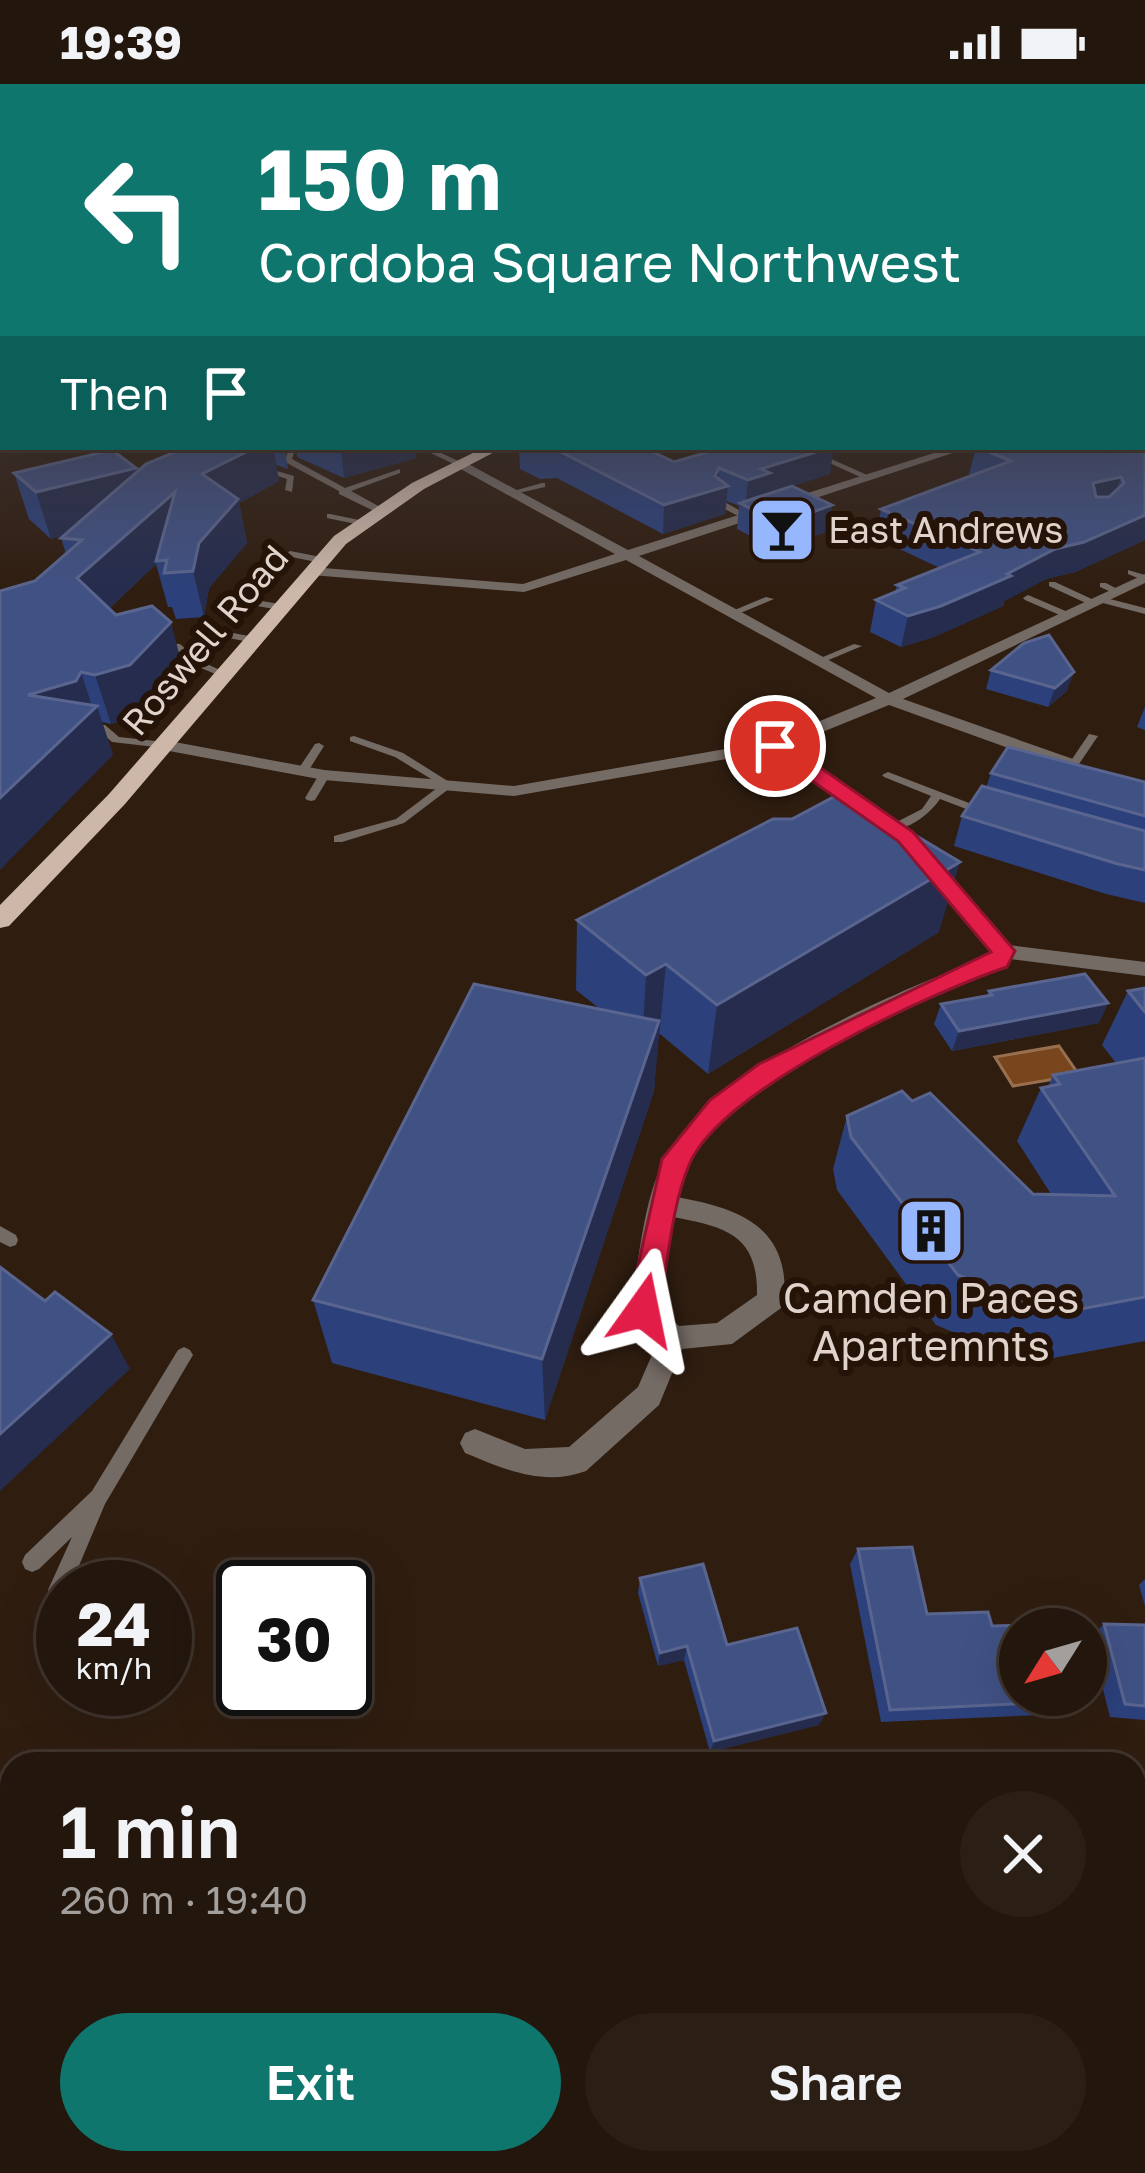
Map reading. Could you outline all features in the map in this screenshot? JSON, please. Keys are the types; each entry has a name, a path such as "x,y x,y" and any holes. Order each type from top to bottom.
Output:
{"main road":[{"name":"Roswell Road","path":"0,920 164,745 316,566 379,510 491,450"}],"street":[{"path":"316,566 524,588 674,548 919,459 961,450"},
{"path":"461,464 890,699 1082,768"},
{"path":"164,745 324,775 514,790 775,746 890,699 1140,576"},
{"path":"775,746 892,833 1003,951 1145,969"},
{"path":"666,1205 719,1216 758,1237 774,1265 771,1300 722,1335 673,1338 643,1310 676,1159 720,1107 768,1071 961,974 998,961 1003,951"},
{"path":"475,1443 525,1462 575,1461 649,1396 673,1338"}],"lane":[{"path":"298,450 291,452 288,460 379,510"},
{"path":"429,450 461,464"},
{"path":"807,450 880,473"},
{"path":"251,465 291,478 289,490"},
{"path":"342,492 397,471"},
{"path":"514,493 542,485"},
{"path":"720,503 749,518"},
{"path":"330,516 361,523"},
{"path":"290,554 316,566"},
{"path":"1052,584 1102,594 1145,611"},
{"path":"1028,598 1065,614"},
{"path":"237,599 280,607"},
{"path":"730,614 769,599"},
{"path":"212,632 254,640"},
{"path":"158,646 177,646 195,662 226,674"},
{"path":"817,662 857,646"},
{"path":"101,727 116,740 164,745"},
{"path":"1082,768 1093,736"},
{"path":"338,839 400,821 448,785 399,754 354,740"},
{"path":"303,771 320,746"},
{"path":"311,798 324,775"},
{"path":"888,775 993,815"},
{"path":"892,833 926,811 938,794"},
{"path":"71,1560 99,1497 184,1355"},
{"path":"32,1562 99,1497"}],"shaded area":[{"path":"1059,1046 1079,1075 1013,1086 995,1057"}],"building":[{"path":"112,450 136,468 36,492 14,473"},
{"path":"180,450 250,450 202,474 238,499 199,543 193,571 164,573 167,560 156,561 175,492 77,578 116,615 152,606 171,622 130,665 95,675 81,672 76,681 28,695 97,706 0,798 0,591 35,581 82,540 61,538 146,464"},
{"path":"557,450 649,450 674,462 715,450 822,450 761,469 770,473 748,480 719,468 715,476 728,486 664,505"},
{"path":"984,450 1145,450 1145,515 1084,542 1055,549 1007,574 1011,576 941,606 908,616 876,600 905,588 897,585 980,552 881,509 1011,461","holes":["1121,477 1124,483 1109,497 1096,497 1093,483"]},
{"path":"792,486 832,505 780,524 740,503"},
{"path":"1049,635 1074,672 1055,688 991,670 1024,643"},
{"path":"1008,747 1145,782 1145,816 991,773"},
{"path":"982,786 1145,831 1145,870 962,816"},
{"path":"843,792 960,862 717,1005 666,964 646,975 577,920 773,819 792,819"},
{"path":"1085,974 1108,1003 959,1031 941,1004 992,995 989,991"},
{"path":"474,984 659,1021 542,1359 313,1300"},
{"path":"1145,988 1145,1012 1128,991"},
{"path":"1145,1058 1145,1297 1054,1314 958,1275 851,1137 847,1116 902,1091 912,1101 930,1093 1033,1194 1115,1196 1041,1088 1060,1084 1053,1075"},
{"path":"0,1267 45,1301 55,1292 111,1334 0,1434"},
{"path":"912,1547 927,1614 988,1612 992,1626 999,1626 999,1705 890,1710 858,1549"},
{"path":"703,1564 727,1645 797,1628 826,1713 714,1741 687,1646 660,1653 640,1578"},
{"path":"1107,1624 1145,1625 1145,1706 1125,1704"}],"place":[{"name":"East Andrews","path":"782,530"},
{"name":"Camden Paces Apartemnts","path":"931,1231"}],"route":[{"path":"643,1310 676,1159 720,1107 768,1071 961,974 998,961 1003,951 905,836 775,746"}]}
